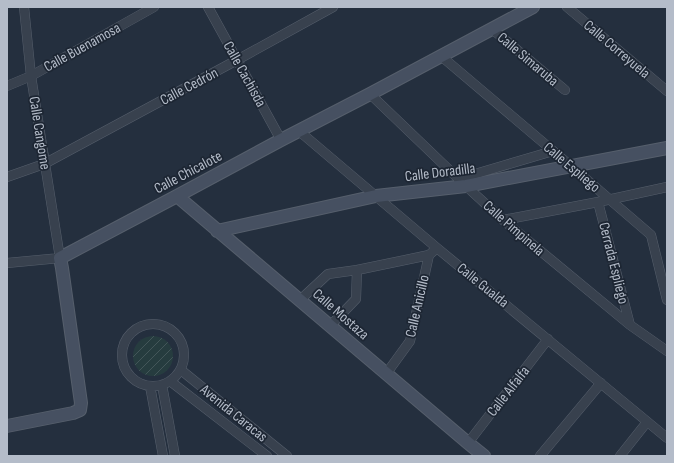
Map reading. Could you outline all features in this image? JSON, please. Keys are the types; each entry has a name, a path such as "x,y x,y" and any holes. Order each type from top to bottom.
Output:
{"street":[{"name":"Calle Cangome","path":"24,7 31,76 60,258"},
{"name":"Calle Buenamosa","path":"7,86 31,76 154,7"},
{"name":"Calle Cachisda","path":"208,7 281,140"},
{"name":"Calle Cedrón","path":"7,177 44,164 333,7"},
{"name":"Calle Chicalote","path":"60,258 533,7"},
{"name":"Calle Correyuela","path":"567,7 667,91"},
{"name":"Calle Simaruba","path":"492,29 565,90"},
{"name":"Calle Espliego","path":"441,56 651,235 667,300"},
{"name":"Calle Pimpinela","path":"370,94 502,220 630,325 667,351"},
{"name":"Calle Gualda","path":"299,131 437,248 667,438"},
{"name":"Calle Doradilla","path":"217,231 376,196 462,182 572,167 667,148"},
{"path":"462,182 554,151"},
{"path":"502,220 667,187"},
{"name":"Calle Mostaza","path":"177,196 484,456"},
{"name":"Cerrada Espliego","path":"598,202 630,325"},
{"path":"300,300 328,274 357,270 429,255 437,248"},
{"name":"Calle Anicillo","path":"386,374 410,341 429,255"},
{"path":"7,263 60,258 81,403 80,410 73,414 7,426"},
{"path":"330,326 356,299 357,270"},
{"path":"148,325 158,325 175,333 181,341 184,351 184,361 181,370 176,376 166,383 150,386 140,384 132,378 126,370 122,351 125,342 138,328 148,325"},
{"name":"Calle Alfalfa","path":"468,443 548,339"},
{"name":"Avenida Caracas","path":"181,370 287,456"},
{"path":"166,383 175,456"},
{"name":"Avenida Caracas","path":"166,383 267,456"},
{"path":"540,456 601,383"},
{"path":"150,386 163,456"},
{"path":"620,456 647,422"}],"green space":[{"path":"157,336 164,339 170,345 173,356 172,364 164,373 157,376 149,376 142,373 134,364 133,352 136,345 145,337"}]}
